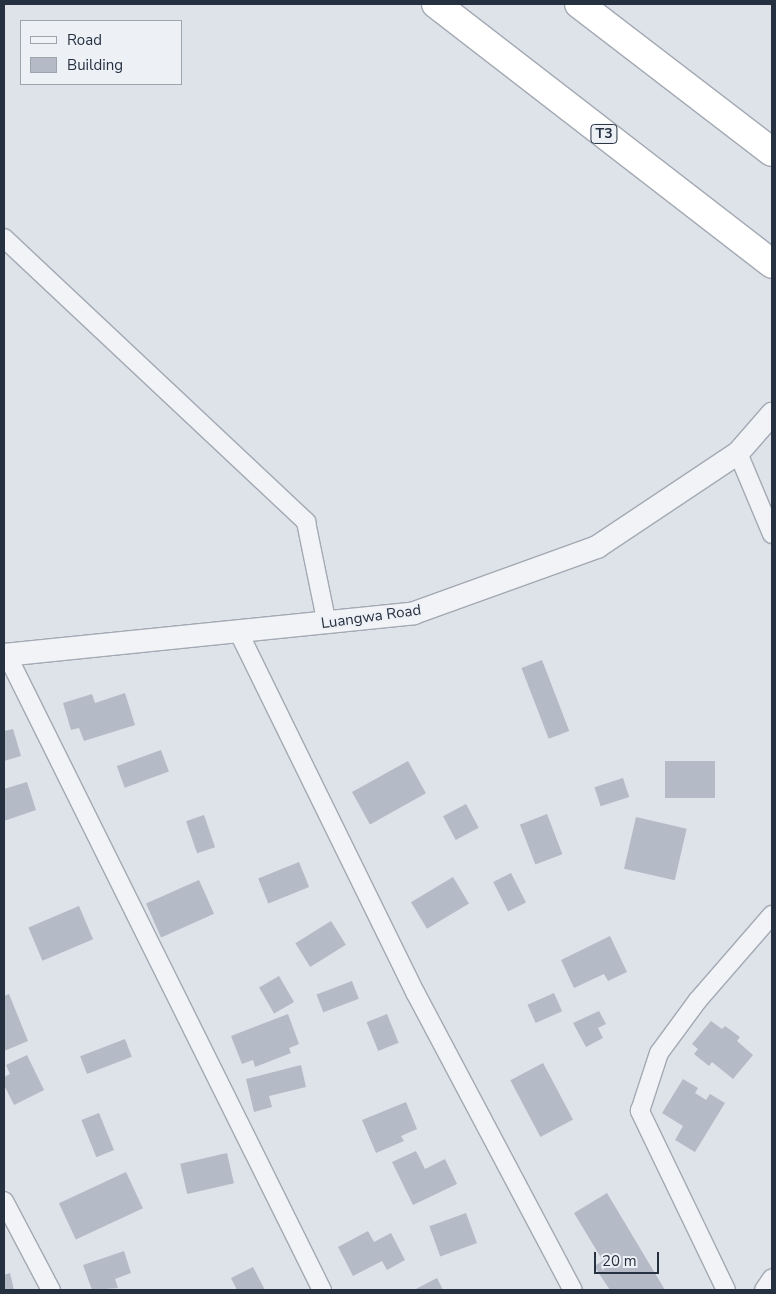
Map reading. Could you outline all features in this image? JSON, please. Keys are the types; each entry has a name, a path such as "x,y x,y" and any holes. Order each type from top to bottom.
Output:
{"highway":[{"name":"T3","path":"436,4 772,264"},
{"path":"579,4 772,152"}],"street":[{"path":"4,238 306,522 327,624"},
{"name":"Luangwa Road","path":"5,655 238,631 327,624 414,613 562,562 597,547 633,526 738,453 772,414"},
{"path":"738,453 772,534"},
{"path":"238,631 416,994 573,1290"},
{"path":"5,655 322,1290"},
{"path":"726,1290 640,1111 659,1053 698,1000 772,915"},
{"path":"4,1201 51,1290"},
{"path":"764,1290 772,1278"}],"building":[{"path":"542,660 569,731 549,739 521,668"},
{"path":"125,693 135,725 84,741 79,728 71,730 63,703 92,694 95,703"},
{"path":"13,729 21,756 4,761 4,731"},
{"path":"161,750 169,772 125,788 117,766"},
{"path":"408,761 426,793 370,824 352,792"},
{"path":"665,761 715,761 715,798 665,798"},
{"path":"623,778 629,797 601,806 594,787"},
{"path":"27,782 36,810 4,821 4,789"},
{"path":"466,804 479,828 456,840 443,816"},
{"path":"547,814 562,854 535,865 520,824"},
{"path":"204,815 215,847 197,853 186,821"},
{"path":"636,817 687,829 675,880 624,869"},
{"path":"299,862 309,887 268,904 258,878"},
{"path":"511,873 526,902 508,911 493,882"},
{"path":"453,877 469,904 427,929 411,902"},
{"path":"199,880 214,914 161,937 146,904"},
{"path":"79,906 93,939 42,961 28,927"},
{"path":"331,921 346,945 310,967 295,943"},
{"path":"610,936 627,972 608,981 604,974 574,988 561,960"},
{"path":"279,976 294,1002 274,1013 259,988"},
{"path":"352,981 359,999 323,1012 317,995"},
{"path":"554,993 562,1011 536,1023 528,1005"},
{"path":"9,994 28,1041 4,1051 4,996"},
{"path":"599,1011 606,1024 598,1028 603,1038 586,1047 573,1023"},
{"path":"288,1014 299,1044 289,1048 291,1053 255,1067 253,1060 242,1064 231,1036"},
{"path":"387,1014 399,1043 378,1051 367,1022"},
{"path":"711,1021 722,1029 725,1026 740,1037 737,1041 753,1055 733,1079 712,1062 709,1066 694,1054 698,1049 692,1044"},
{"path":"125,1039 132,1057 87,1074 80,1056"},
{"path":"27,1055 44,1090 14,1105 4,1085 4,1077 10,1074 6,1065"},
{"path":"543,1063 573,1120 540,1137 510,1080"},
{"path":"301,1065 306,1087 269,1096 272,1107 254,1112 246,1079"},
{"path":"683,1079 698,1088 695,1093 706,1100 710,1094 725,1103 695,1152 675,1140 683,1126 662,1113"},
{"path":"406,1102 417,1129 401,1136 404,1141 376,1153 362,1120"},
{"path":"99,1113 114,1150 96,1157 81,1120"},
{"path":"416,1151 425,1169 445,1159 457,1184 413,1205 392,1162"},
{"path":"227,1153 234,1183 187,1194 180,1164"},
{"path":"126,1172 143,1208 76,1240 59,1203"},
{"path":"607,1193 665,1290 610,1290 594,1266 603,1261 574,1213"},
{"path":"466,1213 477,1243 440,1256 429,1226"},
{"path":"368,1231 374,1242 391,1233 405,1260 387,1270 382,1261 353,1276 338,1247"},
{"path":"124,1251 131,1273 115,1279 118,1288 92,1290 83,1265"},
{"path":"253,1267 265,1290 237,1290 231,1278"},
{"path":"10,1273 14,1290 4,1290 4,1275"},
{"path":"437,1278 443,1290 414,1290"}]}
